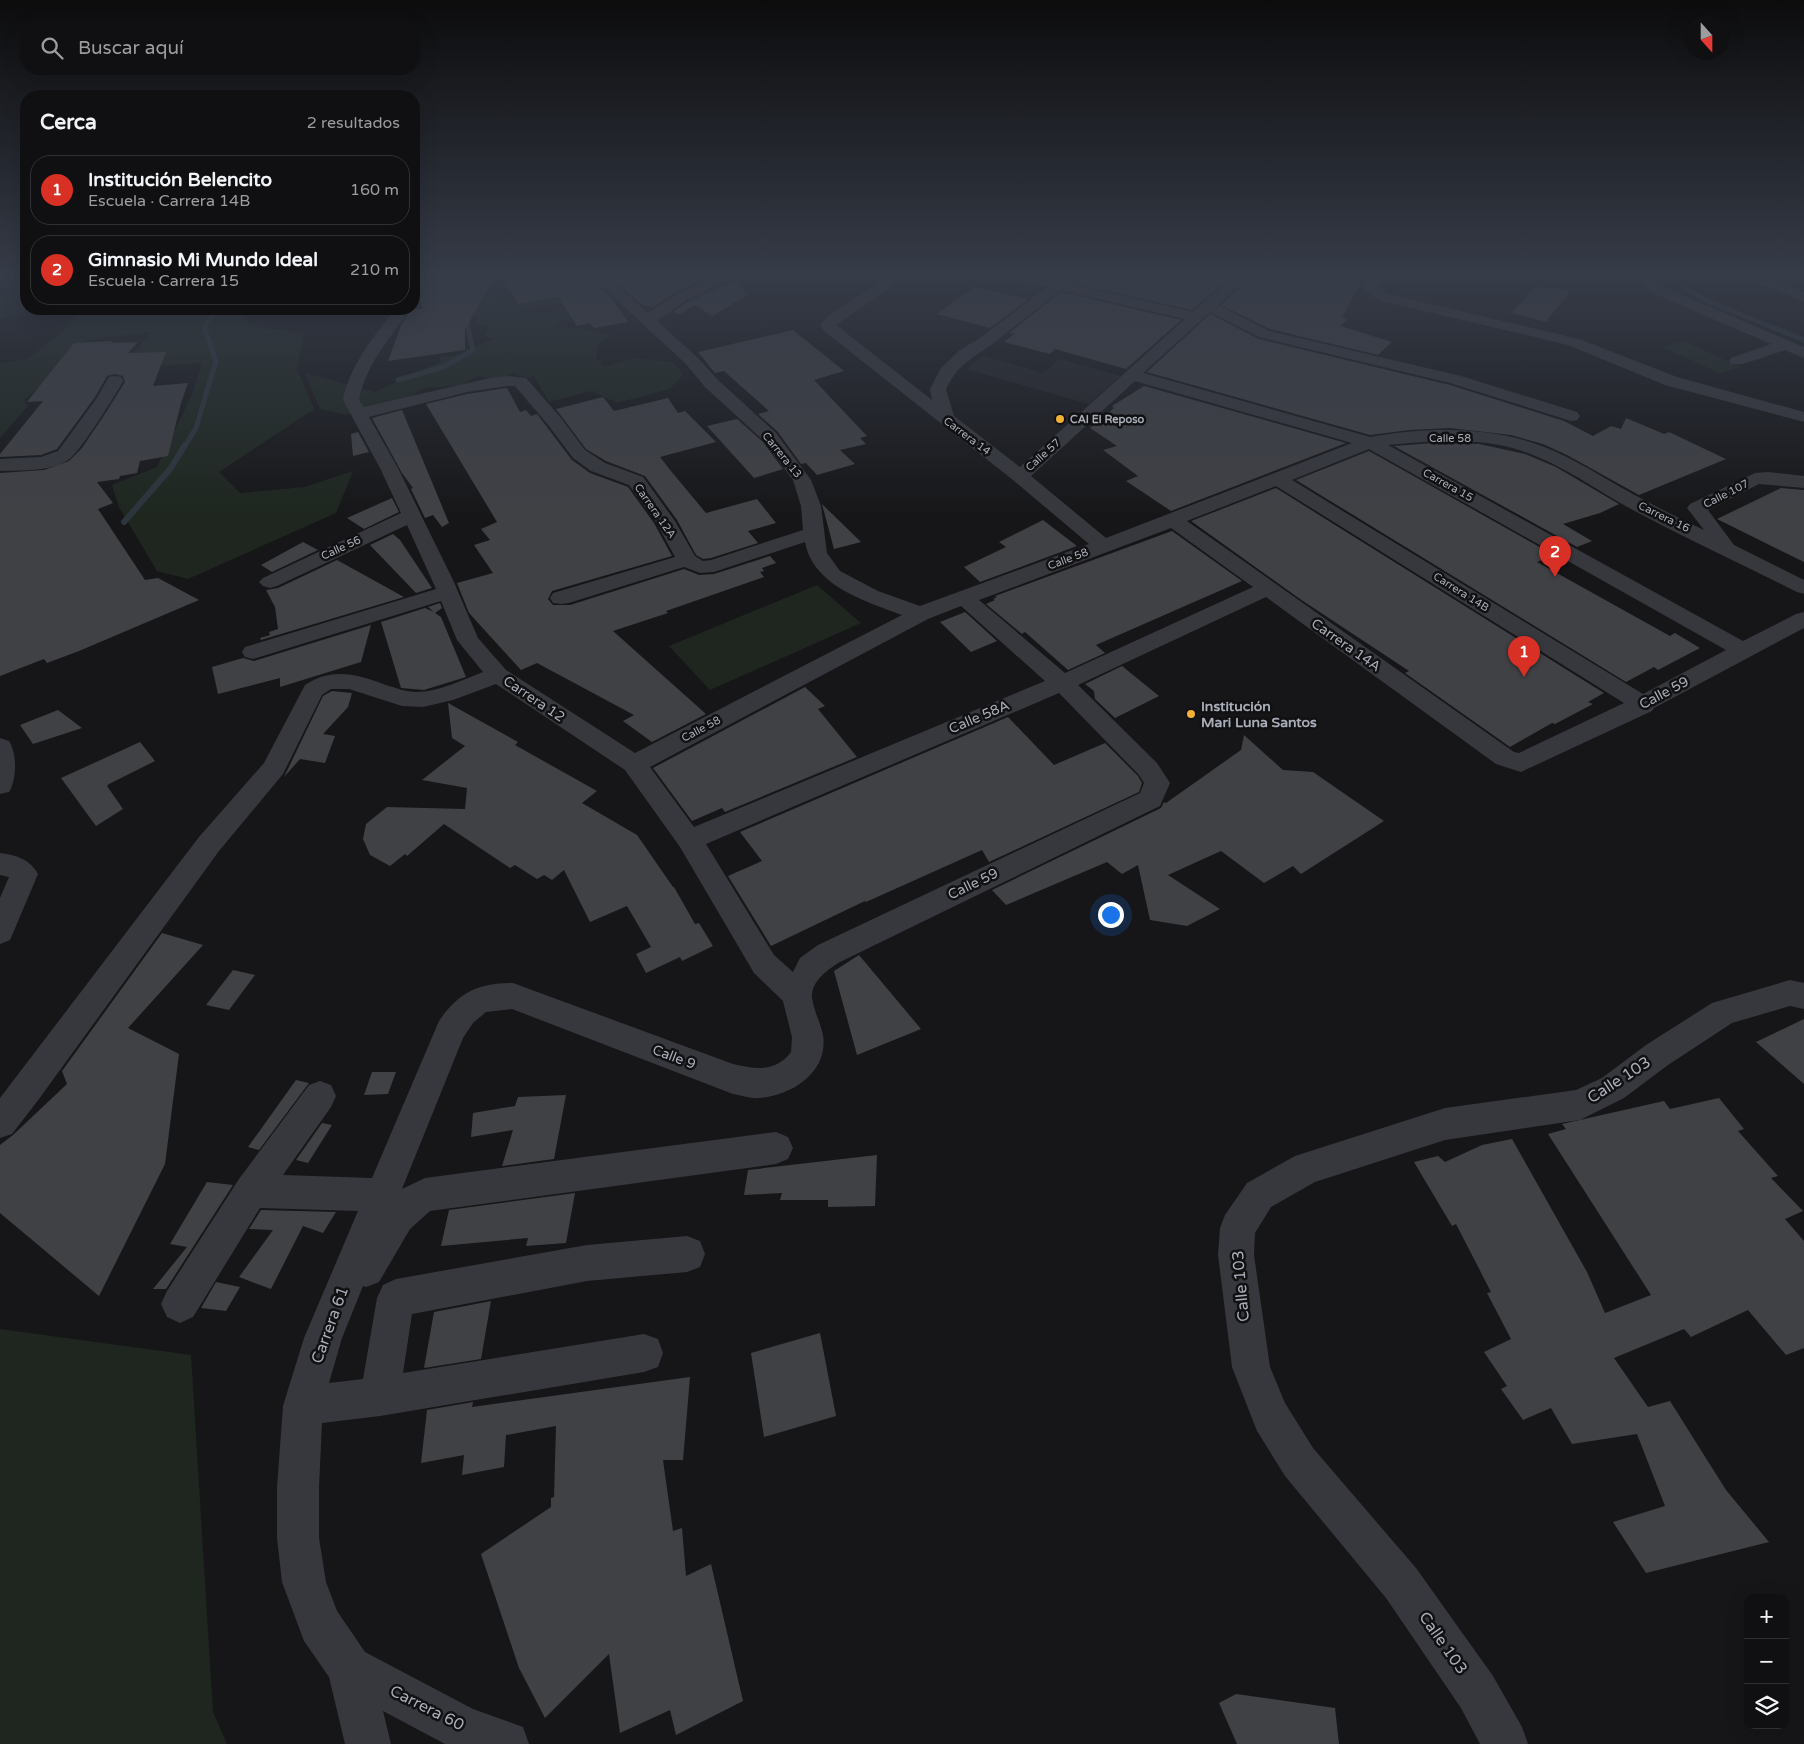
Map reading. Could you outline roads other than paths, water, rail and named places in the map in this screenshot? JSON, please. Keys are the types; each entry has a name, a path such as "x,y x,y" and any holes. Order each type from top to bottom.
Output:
{"street":[{"name":"Carrera 12","path":"371,355 358,374 352,389 352,400 389,468 448,592 468,640 498,675 634,764 689,840 764,964 797,995"},
{"name":"Carrera 13","path":"685,355 770,437 802,480 811,506 813,533 818,554 833,575 870,596 920,614"},
{"name":"Carrera 14","path":"864,355 1020,476 1104,546"},
{"path":"946,420 938,389 947,371 963,355"},
{"name":"Calle 57","path":"1020,476 1153,355"},
{"path":"1355,355 1455,379 1571,416"},
{"path":"1606,355 1671,381 1804,417"},
{"path":"1737,361 1754,355"},
{"name":"Carrera 15","path":"1131,375 1370,442 1742,650"},
{"name":"Carrera 12A","path":"358,414 491,382 508,380 520,382 555,422 579,454 598,467 636,481 666,521 687,560"},
{"path":"0,465 43,463 56,460 64,455 105,399 115,382"},
{"name":"Calle 58","path":"634,764 920,614 1279,480 1370,442 1387,439 1459,437 1503,440 1524,446"},
{"name":"Carrera 16","path":"1524,446 1804,588"},
{"name":"Calle 107","path":"1727,548 1697,508 1755,479 1768,478 1804,482"},
{"name":"Carrera 14B","path":"1279,480 1644,705"},
{"name":"Calle 56","path":"270,582 411,516"},
{"name":"Carrera 14A","path":"1173,520 1505,758 1522,763"},
{"path":"561,598 687,560 697,566 714,566 813,533"},
{"name":"Calle 58A","path":"689,840 1062,683 1267,589"},
{"path":"253,652 448,592"},
{"path":"964,598 1062,683"},
{"name":"Calle 59","path":"1522,763 1644,705 1742,650 1804,619"},
{"path":"0,1123 28,1089 209,844 274,768 313,690 320,684 338,680 414,700 446,694 498,675"},
{"name":"Calle 59","path":"797,995 810,967 828,954 1151,799 1157,783 1148,768 1062,683"},
{"path":"0,747 2,758 0,785"},
{"path":"0,864 12,864 24,874 0,932"},
{"name":"Calle 103","path":"1505,1744 1477,1692 1401,1583 1299,1462 1271,1417 1251,1367 1236,1255 1238,1228 1259,1195 1307,1168 1445,1124 1580,1105 1613,1088 1657,1055 1723,1012 1790,993 1804,996"},
{"name":"Calle 9","path":"478,1001 492,996 513,996 734,1079 757,1084 783,1078 800,1065 806,1056 808,1037 797,995"},
{"name":"Carrera 61","path":"349,1668 320,1625 304,1582 298,1538 298,1487 303,1406 323,1338 450,1031 462,1012 478,1001"},
{"path":"180,1304 251,1191 320,1096"},
{"path":"323,1338 401,1212 413,1200 439,1194 776,1148"},
{"path":"251,1191 382,1195"},
{"path":"380,1396 396,1298 587,1263 687,1254"},
{"path":"303,1406 380,1396 644,1353"},
{"path":"349,1668 368,1744"},
{"name":"Carrera 60","path":"349,1668 462,1728 506,1744"}],"waterway":[{"path":"185,446 196,428 216,361 214,355"},
{"path":"398,380 443,367 463,355"},
{"path":"124,522 171,468 185,445"}],"place":[{"name":"CAI El Reposo","path":"1060,419"},
{"name":"Gimnasio Mi Mundo Ideal","path":"1555,577"},
{"name":"Institución Belencito","path":"1524,677"},
{"name":"Institución Mari Luna Santos","path":"1191,714"}]}
